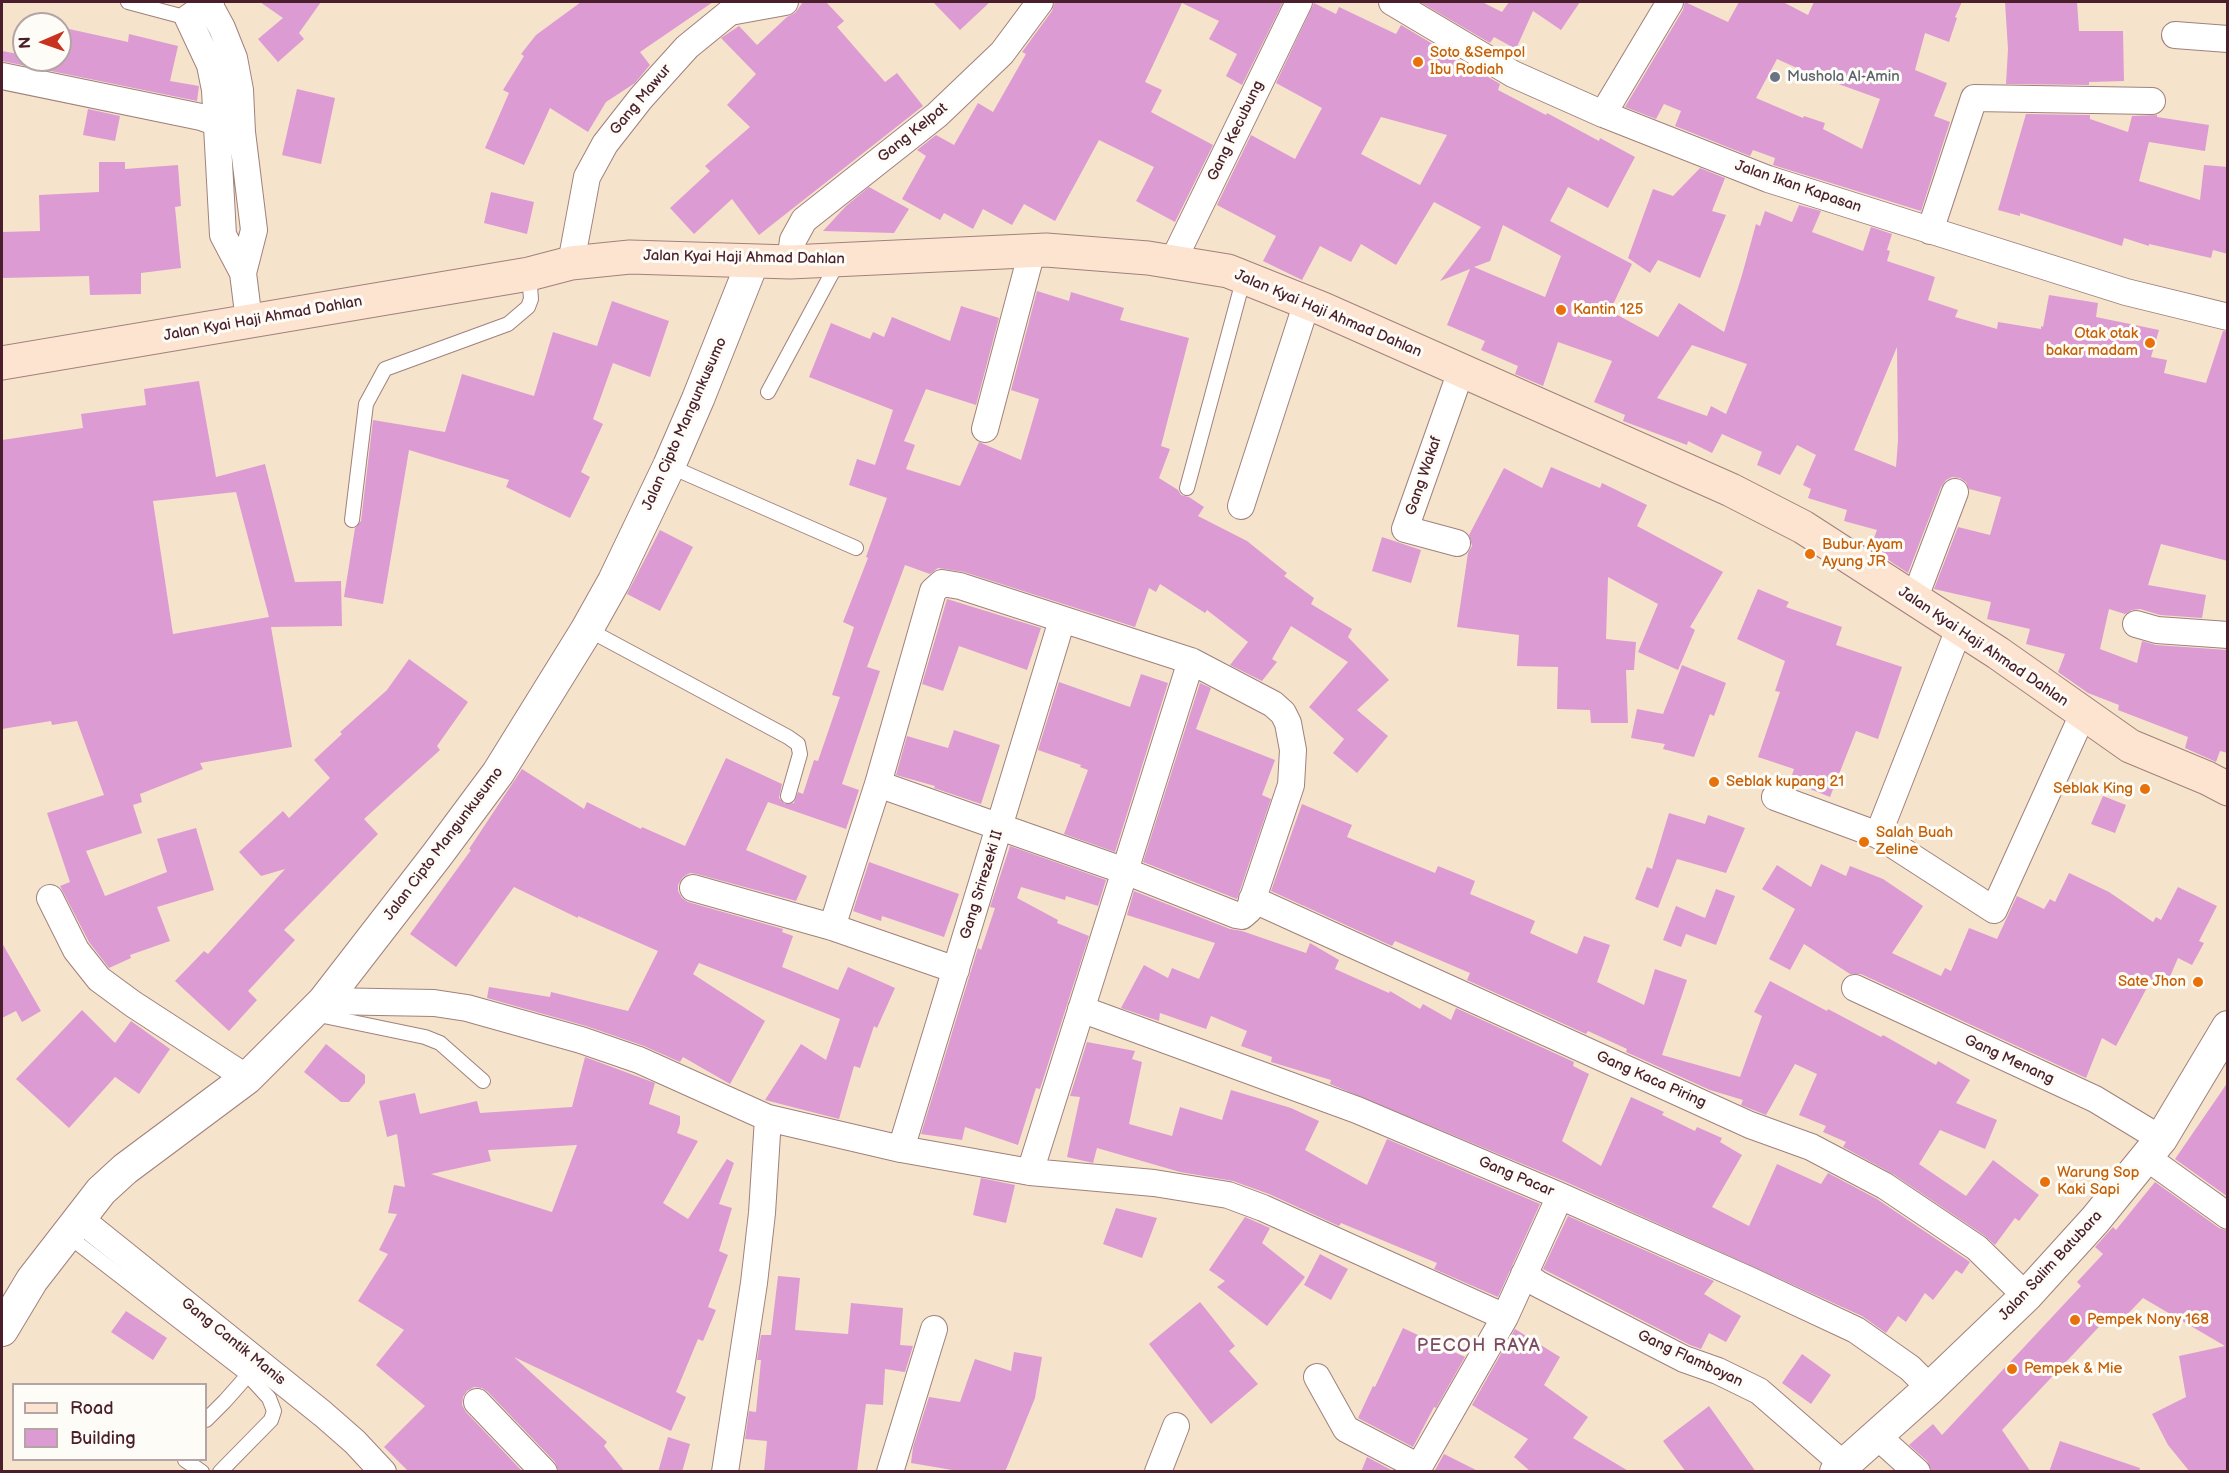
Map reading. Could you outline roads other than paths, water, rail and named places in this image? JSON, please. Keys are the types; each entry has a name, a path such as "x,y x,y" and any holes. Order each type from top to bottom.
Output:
{"main road":[{"name":"Jalan Kyai Haji Ahmad Dahlan","path":"2,363 529,274 572,263 630,257 790,262 1046,250 1173,261 1228,271 1307,302 1741,495 1803,527 1998,652 2130,746 2228,789"}],"street":[{"name":"Gang Mawur","path":"572,263 587,177 604,144 641,98 687,47 730,12 785,2"},
{"name":"Gang Kelpat","path":"790,262 793,240 804,220 937,115 1002,53 1040,2"},
{"name":"Gang Kecubung","path":"1173,261 1299,2"},
{"name":"Jalan Ikan Kapasan","path":"1392,2 1513,74 1603,114 1768,178 2126,292 2228,317"},
{"path":"1603,114 1670,2"},
{"path":"243,273 254,230 242,132 240,90 234,58 210,3 188,18 210,65 215,90 224,235 243,273 249,321"},
{"path":"2175,35 2228,39"},
{"path":"2,76 201,117 242,132"},
{"path":"1930,231 1974,98 2152,101"},
{"path":"985,429 1032,251"},
{"name":"Jalan Cipto Mangunkusumo","path":"4,1322 32,1280 101,1191 125,1168 247,1078 318,1007 498,773 586,631 614,581 669,466 753,261"},
{"path":"1241,506 1307,302"},
{"name":"Gang Wakaf","path":"1457,543 1405,529 1461,371"},
{"path":"1914,600 1955,492"},
{"path":"832,927 879,784 936,587 946,583 1191,661 1273,704 1288,723 1293,750 1291,785 1252,899 1247,913 1236,915 1125,871 879,784"},
{"name":"Gang Srirezeki II","path":"901,1149 1062,620"},
{"path":"2136,624 2157,630 2228,635"},
{"path":"1878,835 1959,629"},
{"path":"1030,1172 1191,661"},
{"path":"1775,797 1878,835 1994,910 2083,714"},
{"path":"693,888 832,927 956,970"},
{"path":"50,898 76,950 99,979 133,1004 247,1078"},
{"name":"Gang Kaca Piring","path":"1252,899 1750,1125 1810,1148 1885,1186 1977,1248 2026,1296"},
{"name":"Gang Menang","path":"1855,988 2095,1099 2228,1216"},
{"path":"318,1007 434,1003 467,1008 581,1040 639,1060 768,1118 901,1149 1030,1172 1154,1183 1228,1195 1505,1317"},
{"name":"Gang Pacar","path":"1081,1009 1358,1110 1749,1280 1856,1330 1910,1368 1930,1388"},
{"name":"Jalan Salim Batubara","path":"1840,1468 1930,1388 2026,1296 2095,1220 2153,1148 2228,1027"},
{"path":"725,1472 754,1283 762,1213 768,1118"},
{"path":"1317,1377 1346,1429 1418,1469 1505,1317 1560,1196"},
{"name":"Gang Cantik Manis","path":"73,1226 323,1414 355,1442 383,1472"},
{"name":"Gang Flamboyan","path":"1524,1274 1538,1284 1683,1359 1718,1371 1759,1391 1840,1468"},
{"path":"890,1472 934,1329"},
{"path":"477,1402 544,1472"},
{"path":"1158,1472 1176,1426"},
{"path":"1876,1436 1917,1472"}],"lane":[{"path":"128,2 188,18"},
{"path":"768,392 838,261"},
{"path":"352,520 366,404 385,369 508,324 528,307 531,299 529,274"},
{"path":"1187,488 1244,277"},
{"path":"669,466 856,548"},
{"path":"586,631 600,636 798,744 800,754 788,796"},
{"path":"318,1007 440,1043 483,1081"},
{"path":"73,1226 248,1375 269,1398 274,1411 272,1420 220,1472"},
{"path":"207,1419 248,1375"},
{"path":"186,1461 202,1472"}],"place":[{"name":"Soto &Sempol Ibu Rodiah","path":"1418,62"},
{"name":"Mushola Al-Amin","path":"1775,77"},
{"name":"Kantin 125","path":"1561,310"},
{"name":"Otak otak bakar madam","path":"2150,343"},
{"name":"Bubur Ayam Ayung JR","path":"1810,554"},
{"name":"Seblak kupang 21","path":"1714,782"},
{"name":"Seblak King","path":"2145,789"},
{"name":"Salah Buah Zeline","path":"1864,842"},
{"name":"Sate Jhon","path":"2198,982"},
{"name":"Warung Sop Kaki Sapi","path":"2045,1182"},
{"name":"Pempek Nony 168","path":"2075,1320"},
{"name":"Pempek & Mie","path":"2012,1369"}],"district":[{"name":"PECOH RAYA","path":"1479,1346"}]}
